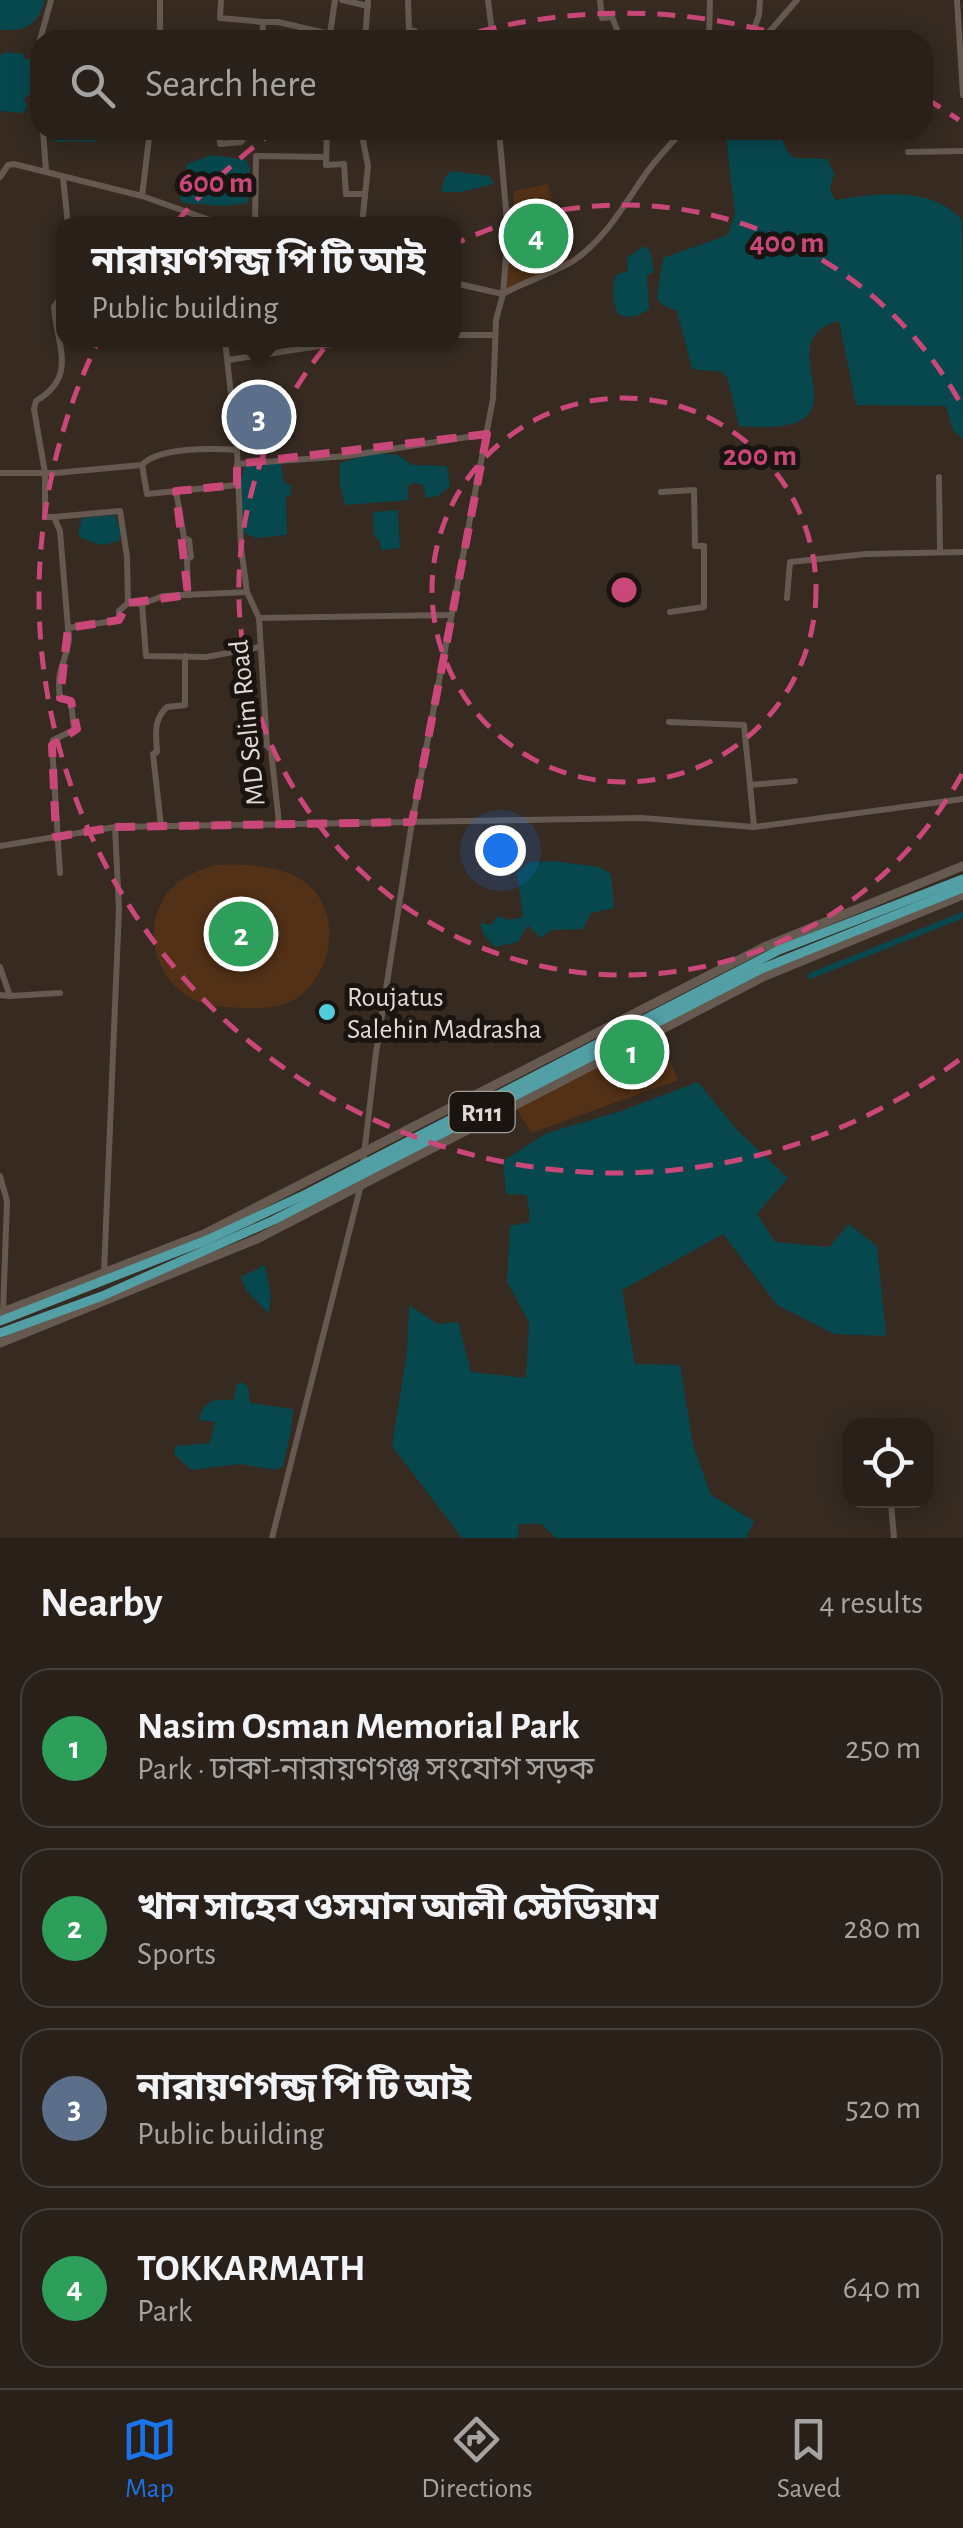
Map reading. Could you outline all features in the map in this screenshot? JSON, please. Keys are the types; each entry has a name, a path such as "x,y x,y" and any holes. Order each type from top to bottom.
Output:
{"main road":[{"name":"R111","path":"2,1317 207,1240 364,1164 780,950 963,878"},
{"name":"R111","path":"0,1332 177,1264 361,1179 761,969 963,892"}],"street":[{"path":"43,30 51,0"},
{"path":"160,0 160,30"},
{"path":"221,0 220,18 278,22 305,30"},
{"path":"331,30 338,0 368,3 366,30"},
{"path":"408,0 409,30"},
{"path":"488,0 492,30"},
{"path":"600,0 602,18 612,17 618,30"},
{"path":"709,30 710,0"},
{"path":"754,30 760,0"},
{"path":"771,30 797,0"},
{"path":"957,0 963,95"},
{"path":"263,22 263,30"},
{"path":"44,140 46,172"},
{"path":"142,196 149,140"},
{"path":"220,140 220,144 232,145 243,140"},
{"path":"326,140 326,165 344,164 346,194 364,194"},
{"path":"362,217 367,154 364,140"},
{"path":"364,1164 378,1037 412,822 494,399 495,335 508,233 501,140"},
{"path":"461,285 503,294 558,270 596,241 674,140"},
{"path":"908,152 963,151"},
{"path":"255,217 256,156 326,157"},
{"path":"0,177 14,164 142,196 204,217"},
{"path":"63,176 67,217"},
{"path":"461,336 495,335"},
{"path":"61,347 60,380 53,391 36,401 34,408 45,473 45,517 120,512 127,557 128,603"},
{"path":"226,347 247,592 259,618 451,614"},
{"path":"228,360 312,347"},
{"path":"237,464 348,456 487,434"},
{"path":"237,450 217,448 162,454 147,458 142,465 147,494 176,492 180,488 237,486"},
{"path":"0,473 142,465"},
{"path":"939,477 940,552"},
{"path":"661,492 694,490 695,546 704,546 704,608 670,612"},
{"path":"176,492 191,557 187,559 188,595"},
{"path":"54,518 60,530 68,628 67,654 57,675 60,698 71,702 74,730 53,740 52,745 60,873"},
{"path":"787,598 790,562 866,554 963,552"},
{"path":"68,628 120,620 119,611 128,603 142,604 163,596 247,592"},
{"path":"142,604 146,656 206,657 260,647"},
{"name":"MD Selim Road","path":"259,618 266,746 271,750 278,823"},
{"path":"161,826 152,754 157,752 158,716 167,707 186,705 185,656"},
{"path":"669,722 744,725 754,827"},
{"path":"750,785 795,781"},
{"path":"0,846 115,827 642,818 754,827 963,799"},
{"path":"104,1273 119,909 115,827"},
{"path":"0,1176 7,1201 2,1317 204,1234 764,947 963,866"},
{"path":"0,967 10,996"},
{"path":"0,995 60,993"},
{"path":"0,1342 203,1263 256,1239 361,1179"},
{"path":"272,1538 361,1179"},
{"path":"891,1508 894,1538"}],"highlighted area":[{"path":"487,434 412,822 115,827 56,837 52,745 77,729 71,701 60,698 68,628 119,620 128,603 188,595 176,491 237,485 237,464"}],"shaded area":[{"path":"548,184 569,263 507,292 514,191"},
{"path":"215,865 257,866 287,873 312,888 322,901 328,917 327,951 313,983 295,999 265,1008 208,1004 182,992 161,965 154,932 163,900 183,878"},
{"path":"654,1023 678,1080 531,1133 510,1098"}],"water":[{"path":"0,0 45,0 29,25 0,30"},
{"path":"24,54 24,59 30,59 30,93 24,99 24,113 0,111 0,55"},
{"path":"54,140 100,140 91,142"},
{"path":"727,140 782,140 794,158 827,159 834,174 830,189 835,200 885,194 919,197 935,201 962,220 963,439 953,430 946,406 856,405 839,321 817,332 810,348 813,404 805,418 782,426 739,426 727,377 722,372 692,369 677,311 662,305 657,298 663,258 728,235 735,214"},
{"path":"212,155 246,160 250,168 248,203 183,203 179,196 187,164"},
{"path":"451,171 489,176 494,184 441,192"},
{"path":"644,246 650,251 654,272 647,275 649,309 633,316 621,315 614,299 616,275 628,271 627,258"},
{"path":"374,453 398,455 412,465 447,466 450,486 438,496 426,498 423,485 413,483 407,487 409,500 345,505 340,463"},
{"path":"281,464 284,483 291,485 291,495 286,496 287,535 256,538 244,533 240,485 244,466"},
{"path":"398,510 400,548 381,550 380,541 374,536 373,512"},
{"path":"115,515 121,533 119,541 101,545 81,538 78,532 82,518"},
{"path":"530,862 599,867 611,874 614,908 591,913 583,929 551,930 541,938 528,925 518,942 495,947 480,923 491,925 497,916 510,920 523,917 517,873"},
{"path":"698,1082 737,1130 788,1178 757,1214 775,1242 829,1247 849,1224 877,1246 886,1336 834,1334 777,1305 723,1234 622,1290 635,1364 680,1365 693,1445 711,1495 754,1521 746,1538 556,1538 541,1524 519,1524 518,1538 462,1538 392,1446 407,1352 409,1305 438,1324 458,1322 471,1372 526,1378 529,1322 507,1282 510,1226 530,1222 527,1195 506,1194 503,1161 547,1133"},
{"path":"265,1265 271,1295 269,1314 246,1290 241,1277"},
{"path":"241,1382 248,1387 250,1403 293,1409 283,1466 276,1470 239,1464 191,1470 174,1454 175,1446 210,1443 215,1422 199,1420 201,1413 211,1402 234,1400 236,1385"}],"waterway":[{"path":"810,976 963,915"}],"place":[{"name":"TOKKARMATH","path":"536,236"},
{"name":"নারায়ণগন্জ পি টি আই","path":"259,417"},
{"name":"খান সাহেব ওসমান আলী স্টেডিয়াম","path":"241,934"},
{"name":"Roujatus Salehin Madrasha","path":"327,1012"},
{"name":"Nasim Osman Memorial Park","path":"632,1052"}]}
